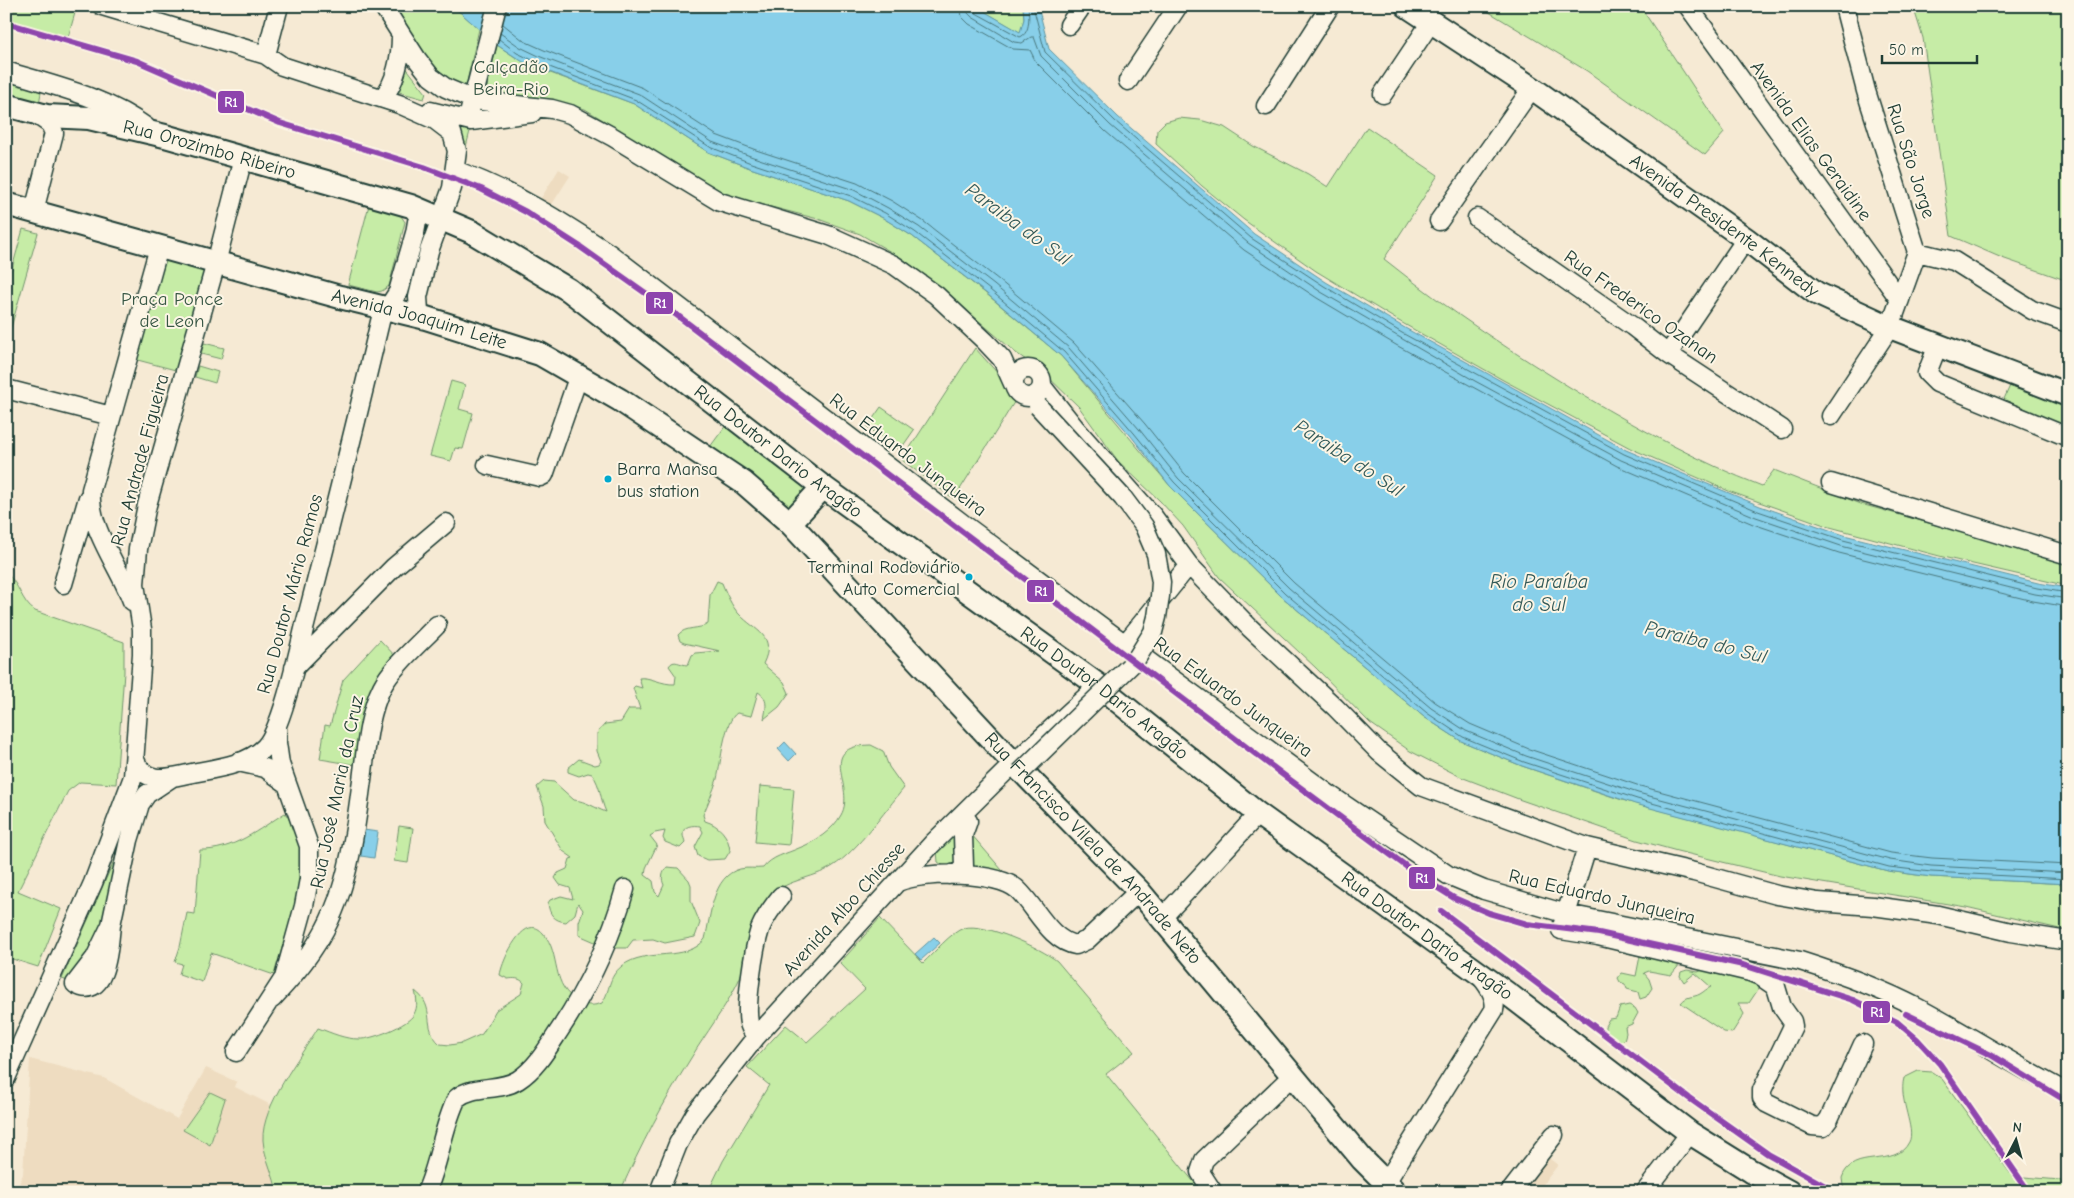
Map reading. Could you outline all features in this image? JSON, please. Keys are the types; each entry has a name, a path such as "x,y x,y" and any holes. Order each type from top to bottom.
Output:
{"main road":[{"name":"Avenida Presidente Kennedy","path":"1407,6 1532,88 1746,239 1816,293 1890,327 2068,395"},
{"name":"Rua Orozimbo Ribeiro","path":"6,105 47,116 89,118 155,134 411,206"},
{"name":"Avenida Joaquim Leite","path":"6,204 383,309 426,318 532,351 579,375 620,400 744,483 790,523"},
{"name":"Rua Doutor Dario Aragão","path":"411,206 472,232 569,290 823,487 1098,685 1258,814 1477,973 1690,1133 1789,1192"},
{"path":"790,523 823,487"},
{"name":"Rua Francisco Vilela de Andrade Neto","path":"790,523 1139,891 1362,1160 1390,1188"}],"street":[{"path":"102,6 266,55 282,66 399,104 436,120 452,133 457,145 452,188 440,217 428,255 418,297 419,311 426,318"},
{"path":"266,55 278,6"},
{"path":"383,6 401,36 431,77 446,88 552,109 576,117 613,137 720,202 828,235 894,265 936,295 1002,359 1123,498 1144,526 1156,554 1161,582 1157,617 1146,644 1129,668 1000,792 968,821 932,844 928,854 928,864 932,869 948,875 957,873 964,867 963,835 968,821"},
{"path":"431,111 463,114 470,110 497,6"},
{"path":"1069,26 1082,6"},
{"path":"1128,81 1178,6"},
{"path":"1266,106 1330,6"},
{"name":"Avenida Elias Geraidine","path":"1688,6 1900,300"},
{"name":"Rua São Jorge","path":"1844,6 1866,91 1917,252"},
{"path":"1383,94 1431,22"},
{"path":"382,98 390,88 400,53 401,36"},
{"path":"6,71 63,86 127,116 155,134"},
{"path":"1439,221 1532,88"},
{"path":"399,104 461,119 478,121 552,109"},
{"path":"33,112 50,124 54,133 34,211"},
{"name":"Rua Andrade Figueira","path":"122,809 130,788 136,763 142,629 135,584 138,549 148,505 216,263 243,158"},
{"name":"Rua Eduardo Junqueira","path":"455,170 490,183 537,206 610,254 966,526 1125,644 1330,795 1448,875 1484,890 1567,914 1800,961 1828,970 1916,1007 2068,1093"},
{"path":"383,309 391,303 398,292 415,233 418,216 411,206"},
{"name":"Rua Frederico Ozanan","path":"1477,218 1632,326 1668,354 1782,429"},
{"path":"1668,354 1746,239"},
{"path":"63,584 159,247"},
{"path":"1831,416 1890,327 1917,252 1954,261 2032,310 2068,323"},
{"name":"Rua Doutor Mário Ramos","path":"140,804 158,780 238,762 253,756 265,747 270,740 278,723 294,668 383,309"},
{"path":"1938,345 1927,371 1931,379 2068,437"},
{"path":"1002,359 1033,370 1041,378 1031,394"},
{"path":"1033,370 1025,370 1019,373 1014,381 1076,429 1153,516 1189,565 1250,628 1335,707 1379,752 1409,777 1431,791 1587,847 1790,898 1938,915 2019,934 2068,941"},
{"path":"487,465 540,477 544,475 579,375"},
{"path":"6,389 111,416"},
{"path":"1831,484 2068,555"},
{"path":"91,490 90,504 93,517 130,597 142,629"},
{"path":"294,668 394,568 446,522"},
{"path":"1125,644 1189,565"},
{"name":"Rua José Maria da Cruz","path":"236,1052 293,967 316,946 326,927 346,871 356,827 369,729 379,693 387,678 437,624"},
{"name":"Avenida Albo Chiesse","path":"659,1192 678,1144 695,1114 756,1037 932,844 1015,762 1098,685"},
{"name":"Rua José Maria da Cruz","path":"278,723 278,754 286,783 306,832 310,853 306,892 293,967"},
{"path":"238,762 265,768 286,783"},
{"path":"136,763 146,776 158,780"},
{"path":"111,925 129,840 140,804 158,780"},
{"path":"6,1078 92,883 122,809 134,789 158,780"},
{"path":"1162,918 1258,814"},
{"path":"1587,847 1561,930 1598,936 1737,969 1760,976 1772,984 1778,991 1782,1007 1792,1020 1792,1026 1762,1090 1762,1096 1768,1105 1812,1126 1821,1127 1827,1123 1863,1044"},
{"path":"898,882 920,875 948,875 988,878 1008,883 1019,891 1059,938 1076,945 1087,940 1139,891"},
{"path":"426,1192 431,1183 445,1128 457,1098 470,1091 510,1085 535,1065 574,1010 596,971 615,925 625,889"},
{"path":"756,1037 751,1029 748,1017 756,948 760,929 767,914 781,896"},
{"path":"1390,1188 1494,1010 1493,996 1477,973"},
{"path":"1213,1192 1200,1172 1204,1160 1293,1075"},
{"path":"1645,1192 1690,1133"},
{"path":"1510,1192 1554,1134"}],"shaded area":[{"path":"559,169 570,176 549,209 538,203"},
{"path":"30,1059 104,1078 177,1119 206,1068 237,1082 235,1087 271,1105 264,1126 263,1141 277,1192 16,1192 23,1174"},
{"path":"1546,1156 1558,1165 1537,1192 1518,1192"}],"green space":[{"path":"6,6 77,6 67,41 6,23"},
{"path":"395,6 453,6 479,29 465,90 442,73 424,53"},
{"path":"975,6 1023,6 1024,19 1021,33"},
{"path":"1479,6 1640,6 1724,133 1705,155 1587,71"},
{"path":"1913,6 2068,6 2068,281 2002,258 1951,236 1923,38"},
{"name":"Calçadão Beira-Rio","path":"497,45 537,68 634,104 708,152 849,201 883,218 912,236 984,292 1061,356 1170,486 1281,596 1424,717 1461,741 1522,766 1622,800 1888,871 1931,877 2068,884 2068,931 1966,907 1780,876 1677,851 1637,840 1521,800 1461,777 1410,751 1370,723 1316,668 1219,577 1183,526 1118,461 1079,407 1042,371 1016,353 941,288 903,259 860,234 818,219 725,195 585,109 566,104 485,96"},
{"path":"401,61 426,93 424,99 392,90"},
{"path":"6,70 43,81 39,104 6,94"},
{"path":"1179,118 1200,120 1224,127 1253,146 1308,174 1328,187 1367,127 1438,175 1384,259 1458,314 1508,348 1629,422 1739,477 1762,486 1774,470 1861,504 2068,562 2068,586 1947,558 1830,527 1731,492 1632,449 1503,380 1397,320 1316,271 1244,220 1202,186 1156,144 1157,130 1165,122"},
{"path":"450,126 470,131 464,155"},
{"path":"369,205 399,213 405,222 389,286 377,292 348,285"},
{"path":"423,219 432,221 412,294 403,291"},
{"path":"23,229 38,233 6,345 6,290"},
{"name":"Praça Ponce de Leon","path":"161,250 213,266 183,372 130,358"},
{"path":"204,343 224,348 221,359 201,354"},
{"path":"975,348 1018,396 954,499 902,460"},
{"path":"198,366 218,372 215,383 195,377"},
{"path":"2013,379 2068,402 2068,436 2000,408"},
{"path":"451,381 465,385 459,409 473,413 463,449 455,448 451,461 430,456"},
{"path":"881,407 914,430 900,450 867,427"},
{"path":"729,421 818,484 790,519 707,451"},
{"path":"6,573 11,577 30,607 35,611 124,642 124,672 116,784 80,782 68,791 18,891 61,909 38,967 6,957"},
{"path":"717,581 722,583 736,611 763,635 768,646 763,664 784,682 789,693 779,707 764,719 765,701 758,692 751,716 737,713 729,724 717,779 703,815 705,821 719,828 728,841 730,851 725,859 707,860 698,856 695,847 703,832 700,826 686,827 684,829 685,843 680,848 665,842 663,838 665,831 650,836 657,845 646,868 645,875 653,881 655,892 659,896 664,885 662,880 663,874 667,867 678,868 689,880 691,885 691,901 700,923 695,937 665,943 653,939 633,940 627,948 614,948 593,954 595,942 579,935 579,922 583,910 578,903 575,914 566,922 555,918 550,910 548,903 550,900 561,896 573,899 570,888 560,885 555,878 558,873 567,869 570,859 573,858 563,851 545,821 544,806 537,787 544,781 554,782 574,800 606,812 597,783 592,774 588,773 579,776 568,772 568,768 579,759 595,765 599,764 601,761 597,751 597,733 605,724 621,722 629,709 640,709 633,688 635,686 642,688 639,678 675,684 676,676 669,666 673,662 688,665 692,655 695,653 720,651 684,643 680,641 678,635 684,630 708,624 710,595"},
{"path":"380,640 398,659 356,765 320,759 325,725 330,726 343,680"},
{"path":"871,745 883,751 889,767 904,788 852,851 825,871 781,888 767,900 755,920 745,963 737,984 662,1107 620,1192 608,1185 605,1192 277,1192 264,1146 264,1127 268,1113 283,1082 318,1028 354,1039 365,1039 380,1034 398,1027 411,1018 417,1006 415,991 426,1004 431,1031 440,1044 462,1043 482,1034 496,1010 521,994 524,983 521,980 508,979 500,975 505,959 515,940 529,928 536,928 549,941 560,979 570,996 586,1004 602,1003 611,980 622,966 632,960 643,957 688,951 705,939 714,898 718,888 731,873 743,868 763,868 775,858 823,835 838,820 845,804 841,760 845,752 854,747"},
{"path":"760,786 794,789 789,845 755,842"},
{"path":"285,813 299,836 302,855 301,871 294,908 274,975 211,953 202,982 179,974 182,964 175,962 187,913 195,914 200,850 224,847 235,843"},
{"path":"399,826 413,828 408,863 394,861"},
{"path":"958,833 955,866 945,867 938,862 937,851 944,842"},
{"path":"971,834 1008,877 968,869"},
{"path":"123,840 110,919 74,983 62,979"},
{"path":"880,918 923,963 959,930 973,927 1012,937 1057,961 1134,1052 1106,1074 1202,1192 708,1192 723,1161 769,1085 747,1067 786,1025 807,1042 865,989 840,963"},
{"path":"1616,948 1681,963 1671,975 1649,971 1644,973 1649,979 1652,988 1646,997 1640,999 1638,992 1627,989 1625,984 1620,982 1618,978 1622,973 1636,976 1640,956 1619,951"},
{"path":"1712,966 1758,985 1759,988 1749,1003 1738,1003 1744,1014 1732,1033 1724,1032 1681,1003 1711,987 1695,973 1684,982 1680,976 1681,972 1687,970 1698,972"},
{"path":"1629,1005 1635,1008 1638,1013 1632,1024 1625,1027 1624,1040 1618,1042 1605,1033 1605,1026 1609,1019 1616,1018 1620,1007"},
{"path":"1918,1071 1932,1072 1942,1079 2012,1176 2060,1180 2068,1192 1847,1192 1843,1186 1842,1178 1847,1169 1855,1163 1864,1160 1894,1155 1903,1150 1909,1142 1911,1136 1903,1095 1904,1078"},
{"path":"210,1092 225,1099 210,1145 183,1130"}],"water":[{"name":"Rio Paraíba do Sul","path":"453,6 975,6 1020,32 1024,19 1023,6 1038,6 1049,49 1118,117 1254,234 1326,282 1405,328 1626,450 1760,506 1844,535 2038,583 2068,588 2068,884 1931,877 1888,871 1635,804 1522,766 1461,741 1424,717 1281,596 1170,486 1131,436 1061,356 987,294 912,236 883,218 849,201 708,152 634,104 523,62 497,45"},
{"path":"785,742 796,754 789,761 778,749"},
{"path":"364,830 378,832 374,858 361,856"},
{"path":"934,937 940,943 921,960 915,954"}],"transit line":[{"name":"R1","path":"6,23 137,61 280,123 424,167 481,189 526,212 579,246 678,316 1282,774 1422,878 1454,898 1489,913 1527,924 1599,933 1743,965 1853,1000 1897,1022 1917,1039 1940,1064 2029,1192"},
{"name":"R1","path":"1441,911 1689,1098 1768,1154 1836,1192"},
{"name":"R1","path":"1906,1014 1991,1055 2068,1102"}],"place":[{"name":"Barra Mansa bus station","path":"608,479"},
{"name":"Terminal Rodoviário Auto Comercial","path":"969,577"}],"water label":[{"name":"Paraiba do Sul","path":"1018,224"},
{"name":"Paraiba do Sul","path":"1349,458"},
{"name":"Paraiba do Sul","path":"1706,642"}]}
